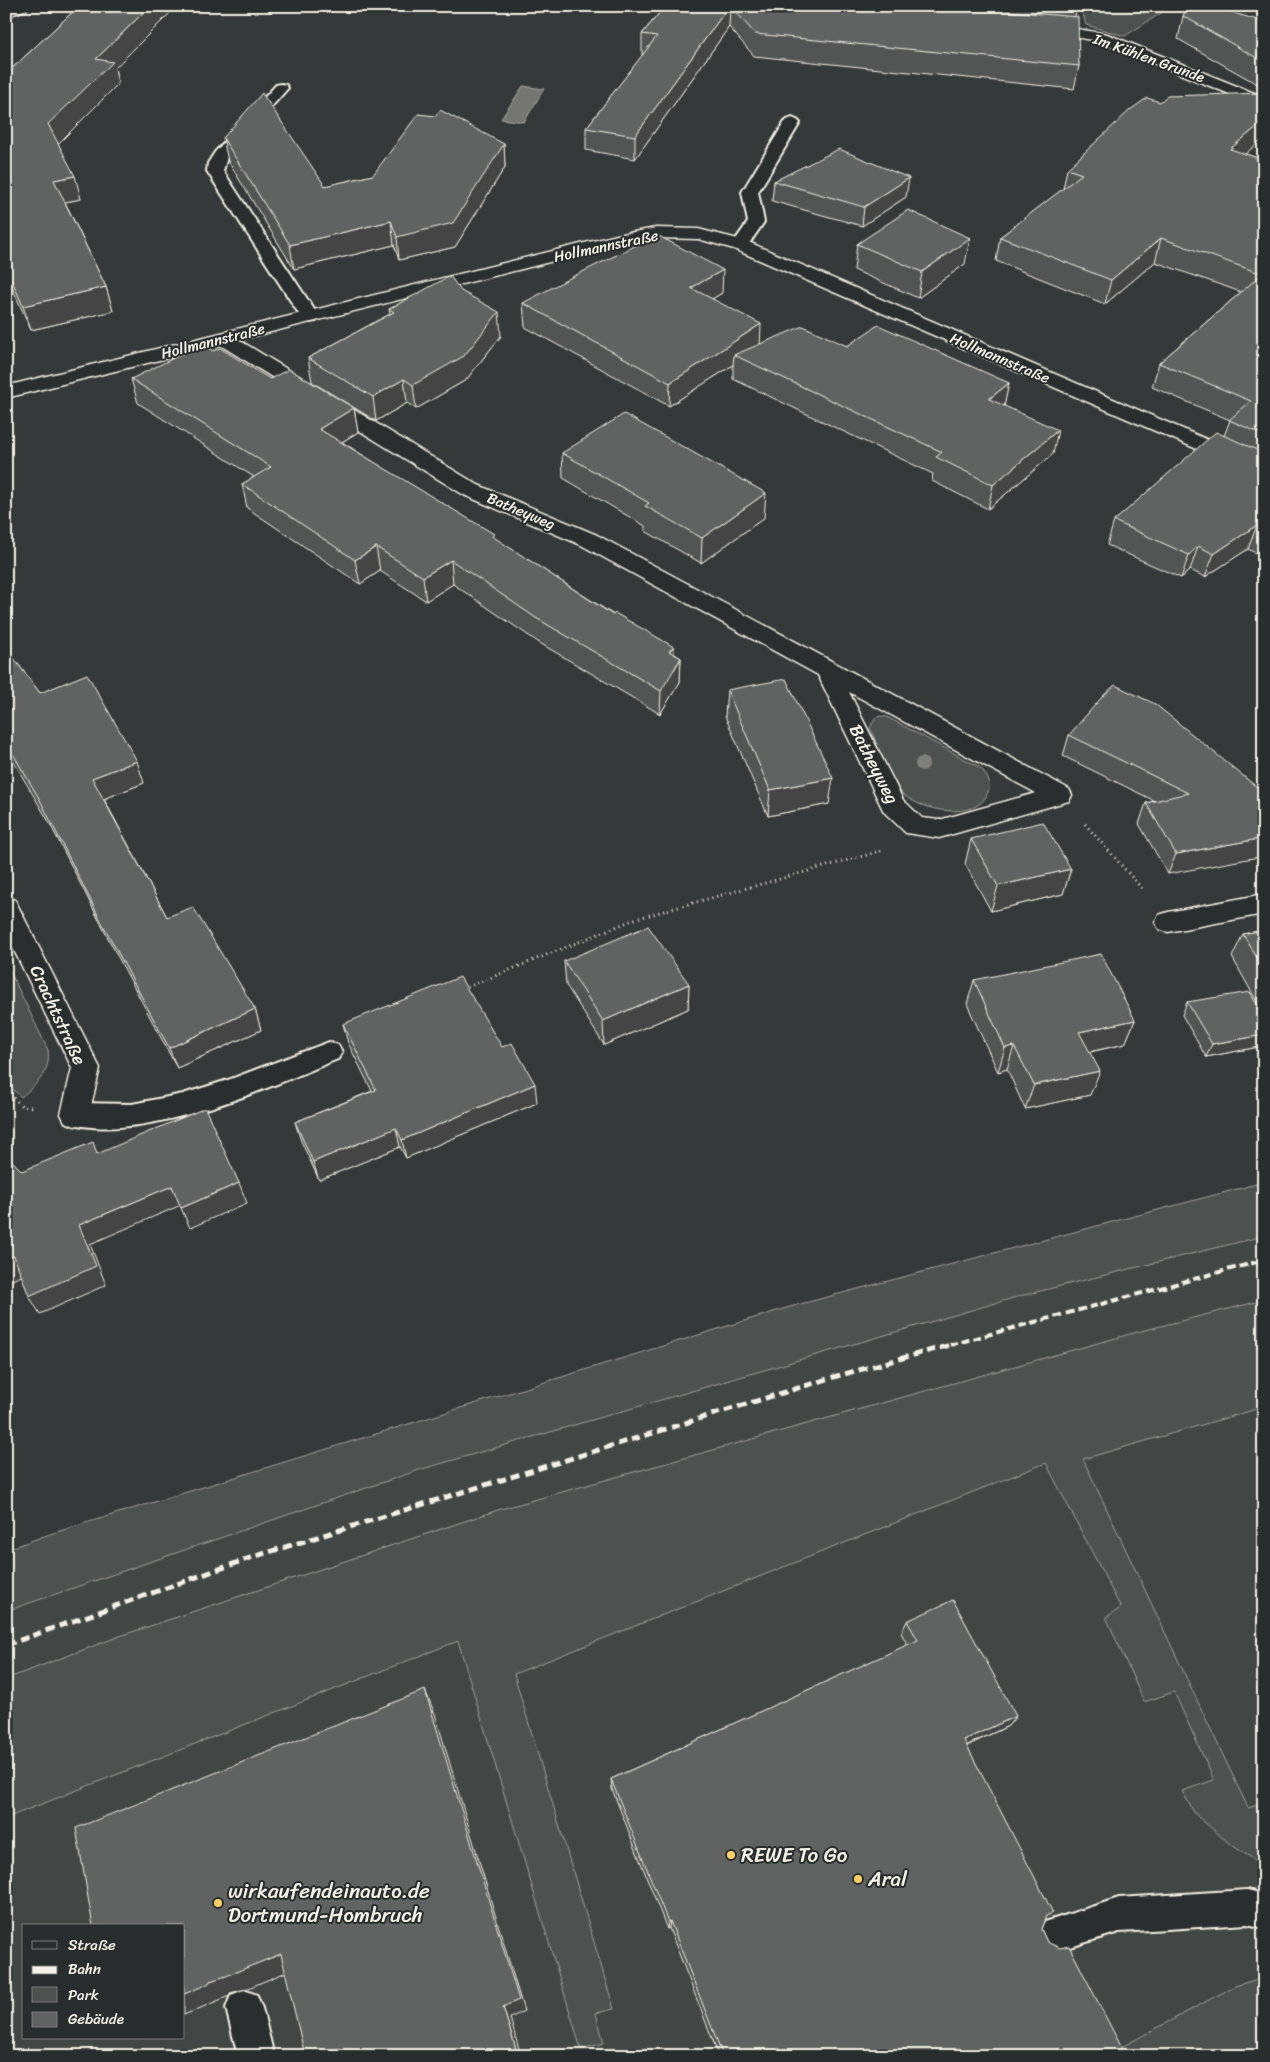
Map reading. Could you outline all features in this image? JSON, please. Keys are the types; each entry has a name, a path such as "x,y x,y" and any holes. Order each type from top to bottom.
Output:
{"street":[{"path":"6,13 22,6"},
{"name":"Im Kühlen Grunde","path":"1022,27 1061,30 1102,37 1264,103"},
{"name":"Hollmannstraße","path":"6,392 617,240 656,233 698,234 740,245 1264,472"},
{"name":"Batheyweg","path":"224,339 471,490 590,540 1060,796"},
{"name":"Batheyweg","path":"827,670 893,806 915,826"},
{"path":"915,826 939,829 1060,796"},
{"path":"1168,922 1264,904"},
{"name":"Crachtstraße","path":"8,916 86,1068 75,1114"}],"lane":[{"path":"281,88 220,155 215,171 310,317"},
{"path":"740,245 756,222 750,192 792,123"},
{"path":"75,1114 130,1115 191,1104 226,1093 329,1052"},
{"path":"1052,1936 1119,1915 1247,1907 1264,1912"},
{"path":"244,2008 256,2056"}],"path":[{"path":"1060,796 1155,904 1168,922"},
{"path":"455,992 635,919 887,850 915,826"}],"shaded area":[{"path":"523,86 544,89 524,122 501,119"},
{"path":"1264,1236 1264,1300 1141,1331 6,1680 6,1611 419,1470 1020,1296"},
{"path":"1264,1401 1264,2056 6,2056 6,1818 458,1641 1032,1459"}],"green space":[{"path":"1081,6 1172,6 1125,36 1086,25"},
{"path":"887,717 981,768 990,785 989,791 982,801 973,807 947,811 920,804 908,798 900,791 891,778 870,728 875,718"},
{"path":"6,963 48,1050 47,1065 42,1077 21,1097 6,1083"},
{"path":"1264,1182 1264,1236 1020,1296 419,1470 6,1611 6,1550 50,1534 793,1306"},
{"path":"1264,1300 1264,1407 1083,1459 1248,1808 1264,1803 1264,1866 1230,1844 1195,1814 1182,1791 1214,1780 1174,1692 1144,1702 1106,1617 1121,1608 1046,1463 514,1674 614,2009 596,2013 604,2043 581,2049 458,1641 6,1818 6,1679 120,1636 501,1509 1141,1331"},
{"path":"1264,1977 1264,2056 1105,2056 1235,1986"}],"building":[{"path":"79,6 150,6 96,59 113,62 48,124 75,176 54,180 106,287 23,306 6,267 6,82 9,77 6,74"},
{"path":"665,6 729,6 635,136 586,128 657,36 642,34"},
{"path":"731,6 947,6 1078,17 1079,66 755,34"},
{"path":"1187,6 1211,6 1264,22 1264,62 1183,16"},
{"path":"262,93 325,186 373,175 418,114 436,116 440,110 504,144 453,223 397,237 391,221 290,245 223,138"},
{"path":"1264,93 1264,121 1230,149 1264,160 1264,435 1229,420 1251,401 1159,363 1262,274 1161,238 1111,280 1000,237 1082,174 1067,169 1130,110 1147,98 1160,102 1167,96"},
{"path":"839,149 909,178 864,207 774,181"},
{"path":"908,210 970,238 922,272 857,244"},
{"path":"657,235 723,270 691,288 761,324 670,383 523,303 570,278"},
{"path":"450,276 461,291 499,312 464,356 413,385 404,379 373,397 308,358 394,312 389,309"},
{"path":"878,325 1009,383 989,399 1058,430 993,485 936,457 942,452 734,355 803,326 847,346"},
{"path":"202,344 213,351 220,348 270,379 289,369 354,408 319,429 494,534 492,536 613,615 615,613 674,647 669,651 681,658 661,691 536,618 451,560 423,577 376,547 355,560 242,484 271,467 131,379"},
{"path":"624,414 766,493 702,538 645,506 649,503 562,453"},
{"path":"1216,432 1264,453 1264,529 1257,525 1214,554 1198,546 1189,555 1114,521"},
{"path":"6,648 40,693 87,674 137,761 92,778 167,917 193,907 255,1009 169,1048 101,921 40,800 6,742"},
{"path":"786,679 833,778 770,790 727,690"},
{"path":"1115,685 1155,704 1264,793 1264,838 1176,854 1146,803 1188,793 1069,735"},
{"path":"1043,822 1071,869 998,886 971,839"},
{"path":"648,926 689,984 603,1021 564,961"},
{"path":"1264,930 1264,970 1243,934"},
{"path":"1101,954 1135,1020 1079,1032 1100,1071 1034,1085 1014,1046 1005,1048 974,980"},
{"path":"460,977 502,1047 512,1043 535,1084 402,1140 396,1128 313,1162 295,1122 376,1090 343,1024"},
{"path":"1250,992 1264,1018 1264,1035 1212,1044 1187,1002"},
{"path":"205,1108 239,1183 181,1208 172,1186 79,1225 96,1266 29,1296 14,1256 6,1259 6,1155 22,1171 93,1142 97,1154"},
{"path":"953,1600 1016,1716 964,1740 1053,1913 1046,1916 1041,1929 1047,1942 1060,1948 1069,1946 1126,2056 723,2056 611,1779 918,1640 907,1621"},
{"path":"425,1690 519,2000 503,2007 518,2056 305,2056 281,1954 210,1981 208,1984 185,1994 185,1924 93,1924 76,1828"}],"railway":[{"path":"950,1345 1264,1260"},
{"path":"6,1645 253,1557 837,1376 954,1344"}],"place":[{"name":"REWE To Go","path":"731,1855"},
{"name":"Aral","path":"858,1879"},
{"name":"wirkaufendeinauto.de Dortmund-Hombruch","path":"218,1903"}]}
